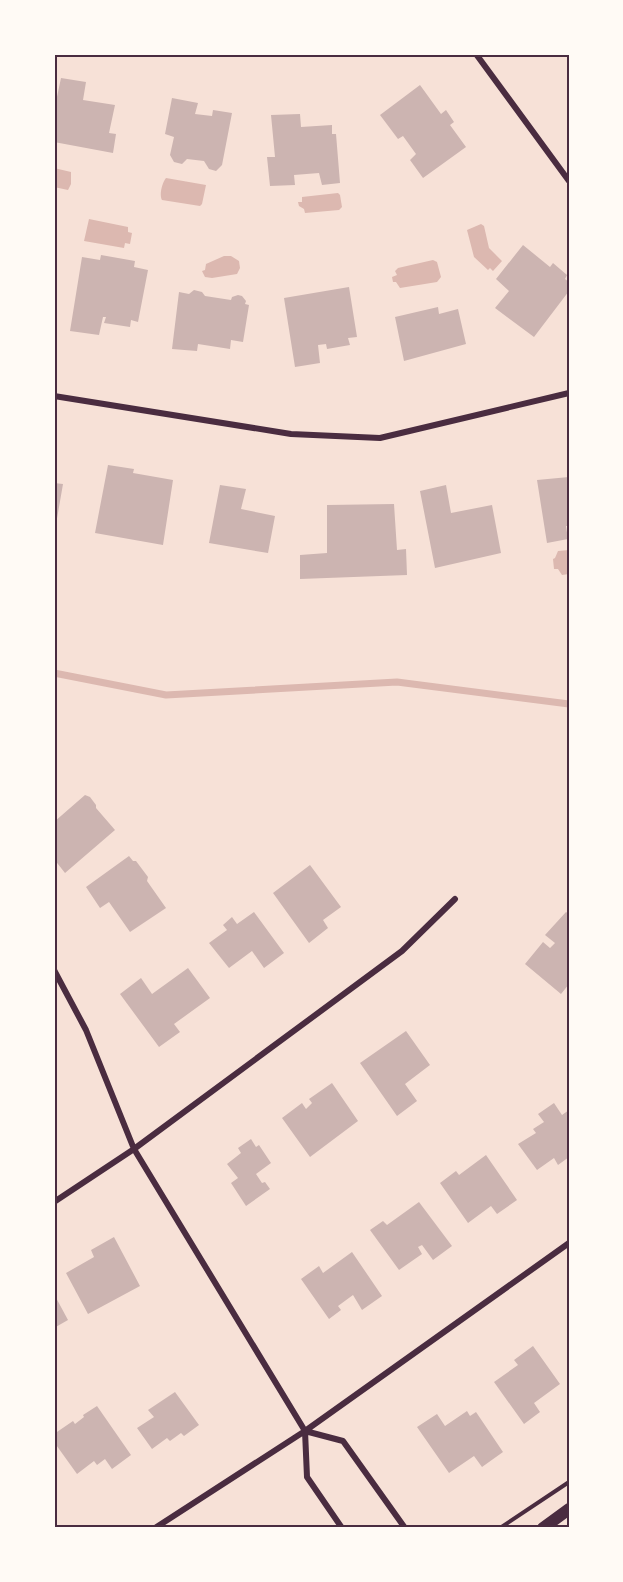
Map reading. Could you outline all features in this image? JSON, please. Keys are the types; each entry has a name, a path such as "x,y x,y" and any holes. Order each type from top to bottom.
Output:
{"main road":[{"path":"543,1528 569,1509"}],"street":[{"path":"476,54 569,181"},
{"path":"54,396 291,434 380,438 569,393"},
{"path":"54,1202 134,1149 402,951 455,899"},
{"path":"54,970 86,1030 134,1149 305,1431 307,1477 342,1528"},
{"path":"155,1528 305,1431 569,1243"},
{"path":"305,1431 343,1441 405,1528"}],"path":[{"path":"500,1528 569,1482"}],"shaded area":[{"path":"54,168 71,172 71,184 68,190 54,187"},
{"path":"166,178 206,185 202,204 200,206 162,200 161,189"},
{"path":"338,193 342,207 339,210 305,213 304,209 299,206 298,202 302,202 302,197"},
{"path":"89,219 128,227 128,232 132,233 130,244 125,243 124,248 84,241"},
{"path":"481,224 484,226 489,248 502,261 493,271 490,268 488,270 474,257 467,230"},
{"path":"224,256 231,256 239,261 240,268 237,274 205,277 202,271 205,270 206,264"},
{"path":"433,260 437,262 441,277 437,282 400,288 396,282 393,282 392,277 397,275 395,271 398,268"},
{"path":"569,550 569,574 562,575 558,569 554,569 553,559 558,551"}],"building":[{"path":"61,78 86,82 83,100 115,105 109,133 116,134 113,153 54,142 54,111"},
{"path":"420,85 441,114 446,110 454,122 450,125 466,147 423,178 410,160 416,154 403,136 398,139 380,115"},
{"path":"172,98 198,103 195,114 212,116 213,110 232,113 222,165 216,171 209,169 204,161 187,159 182,164 174,162 170,155 174,137 165,134"},
{"path":"300,114 301,127 332,125 332,134 336,134 340,183 322,185 319,173 294,175 295,185 270,186 267,157 275,157 271,115"},
{"path":"523,245 550,267 553,263 567,275 565,279 569,282 569,291 534,337 495,308 509,291 496,279"},
{"path":"101,255 135,261 134,267 148,270 138,322 131,320 130,327 104,323 106,317 103,317 99,335 70,331 82,257 100,260"},
{"path":"349,287 357,337 348,338 350,345 327,349 326,344 318,345 320,363 295,367 284,298"},
{"path":"194,290 202,292 205,296 231,300 232,297 242,296 246,301 245,304 249,305 243,342 231,340 230,349 198,344 197,351 172,349 179,292 189,294"},
{"path":"438,307 439,314 458,309 466,344 404,361 395,317"},
{"path":"108,465 134,469 133,473 173,480 163,545 95,533"},
{"path":"569,477 569,526 566,526 568,539 547,543 537,480"},
{"path":"54,483 63,484 55,530 54,530"},
{"path":"220,485 246,489 241,509 275,516 268,553 209,543"},
{"path":"446,485 451,513 492,505 501,553 435,568 420,491"},
{"path":"394,504 397,550 406,549 407,575 300,579 300,555 327,553 327,505"},
{"path":"85,795 90,797 96,808 115,830 65,873 54,859 54,822"},
{"path":"129,856 136,861 148,877 147,881 166,908 130,932 109,902 100,908 86,887"},
{"path":"310,865 341,907 323,920 328,928 309,943 273,893"},
{"path":"254,912 284,953 264,968 252,951 229,968 209,943 227,930 223,925 232,917 237,924"},
{"path":"566,912 569,914 569,984 561,994 525,964 543,942 550,948 555,943 545,935"},
{"path":"188,968 210,998 174,1024 180,1032 159,1047 120,994 141,978 152,994"},
{"path":"406,1031 430,1065 405,1084 417,1101 397,1116 360,1063"},
{"path":"332,1083 358,1121 310,1157 282,1118 302,1103 306,1109 312,1103 309,1099"},
{"path":"554,1103 562,1115 569,1110 569,1157 558,1165 554,1158 537,1170 518,1144 536,1133 533,1129 544,1122 538,1114"},
{"path":"251,1139 256,1147 259,1145 271,1163 256,1174 270,1189 246,1206 231,1183 238,1178 227,1164 241,1153 238,1148"},
{"path":"486,1155 517,1200 497,1214 491,1206 468,1223 440,1183 456,1171 459,1175"},
{"path":"419,1202 452,1246 433,1260 422,1245 418,1247 422,1254 399,1270 370,1230 383,1221 387,1225"},
{"path":"114,1237 140,1286 88,1314 66,1273 94,1257 91,1250"},
{"path":"352,1252 382,1296 362,1310 353,1295 338,1306 341,1310 329,1319 301,1279 319,1266 323,1273"},
{"path":"54,1294 68,1320 54,1328"},
{"path":"533,1346 560,1384 534,1403 540,1412 524,1424 494,1382 518,1365 514,1360"},
{"path":"175,1392 199,1425 184,1436 181,1433 170,1441 167,1438 152,1449 137,1428 154,1417 148,1410"},
{"path":"97,1406 131,1455 112,1469 105,1459 97,1465 94,1461 77,1474 54,1442 54,1434 73,1421 75,1424 84,1417 83,1415"},
{"path":"467,1411 470,1416 476,1412 503,1452 482,1467 474,1456 449,1473 417,1427 437,1414 445,1426"}],"waterway":[{"path":"54,673 166,695 397,682 569,704"}]}
